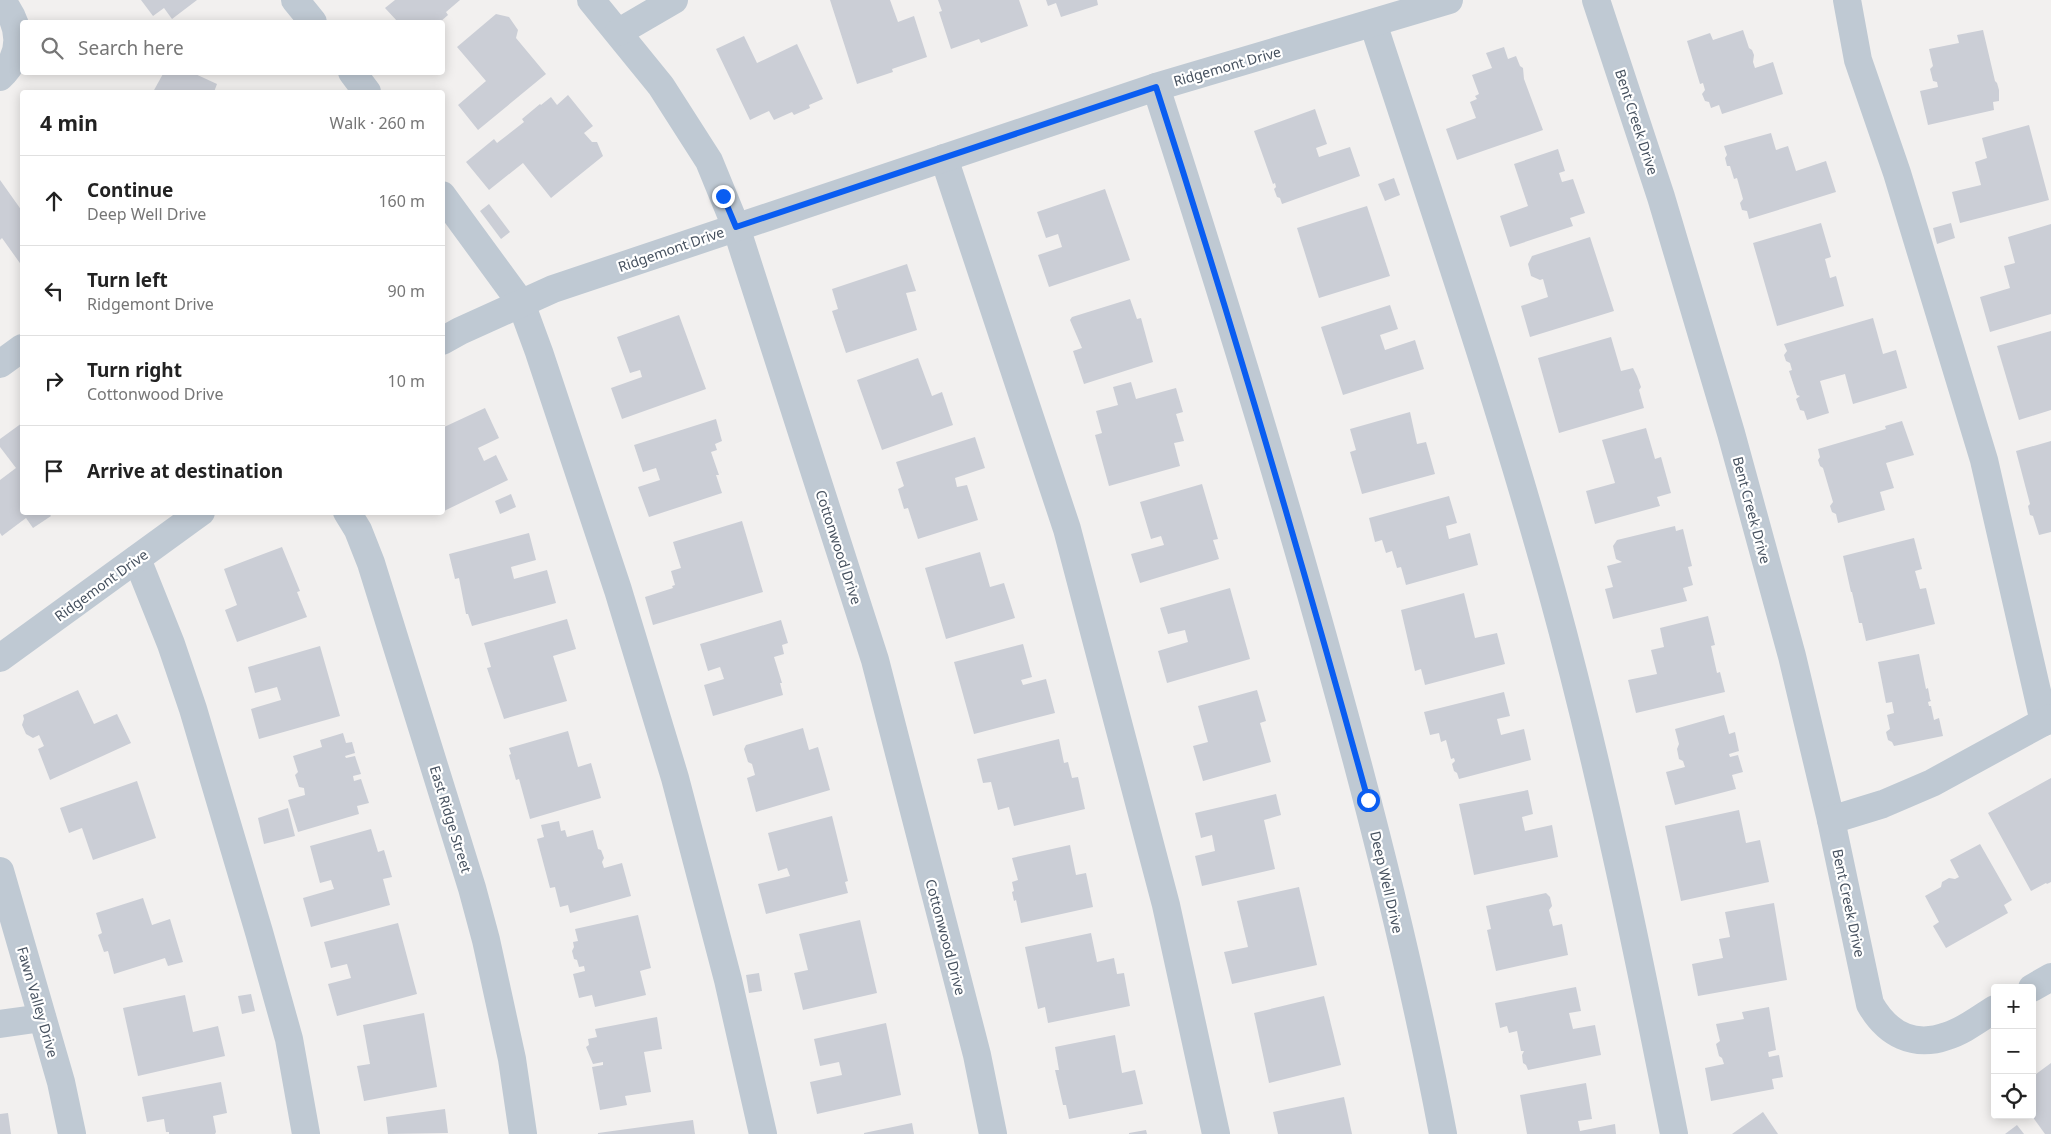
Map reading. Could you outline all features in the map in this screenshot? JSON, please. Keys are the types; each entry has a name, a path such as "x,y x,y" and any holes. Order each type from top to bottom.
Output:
{"street":[{"path":"0,77 11,64 16,50 17,35 14,20 1,0"},
{"path":"295,0 311,20"},
{"name":"Cottonwood Drive","path":"591,0 619,32 661,86 709,160 736,227 875,660 977,1055 993,1134"},
{"path":"619,32 674,0"},
{"name":"Ridgemont Drive","path":"445,339 553,289 736,227 1156,87 1449,0"},
{"name":"Bent Creek Drive","path":"1596,0 1661,197 1731,433 1792,656 1831,820 1870,1004 1876,1016 1894,1032 1907,1038 1932,1040 1949,1036 1991,1012"},
{"path":"1831,820 1883,804 1932,783 2048,720 1984,460 1897,173 1858,60 1847,0"},
{"path":"1373,23 1489,373 1552,592 1606,805 1674,1134"},
{"path":"354,75 366,90"},
{"name":"Deep Well Drive","path":"1156,87 1234,334 1365,791 1431,1067 1443,1134"},
{"path":"944,158 1067,529 1166,904 1216,1134"},
{"path":"445,199 521,303 556,402 618,590 675,778 728,980 764,1134"},
{"path":"0,364 20,349"},
{"name":"Ridgemont Drive","path":"0,658 197,515"},
{"name":"East Ridge Street","path":"349,515 358,530 371,564 472,888 499,992 512,1059 523,1134"},
{"path":"137,559 171,644 193,709 256,922 289,1039 306,1134"},
{"name":"Fawn Valley Drive","path":"0,871 61,1082 72,1134"},
{"path":"2036,986 2051,977"},
{"path":"0,1024 42,1018"}],"building":[{"path":"141,0 197,0 172,19 164,8 153,16"},
{"path":"395,0 460,0 446,12 448,15 442,20 396,20 385,8"},
{"path":"830,0 890,0 898,22 914,16 927,57 892,69 893,72 857,84"},
{"path":"938,0 1019,0 1028,26 981,43 979,39 951,49 939,12 942,11"},
{"path":"1046,0 1097,0 1098,5 1061,17 1056,3 1048,6"},
{"path":"496,14 509,17 518,30 516,38 546,74 478,130 458,105 486,81 457,47"},
{"path":"1743,30 1749,48 1754,55 1753,62 1755,68 1773,62 1783,94 1722,114 1719,105 1711,108 1709,102 1705,101 1702,94 1705,90 1703,83 1700,84 1687,41 1710,33 1713,40"},
{"path":"1983,30 1995,81 1999,90 1999,101 1993,102 1994,110 1928,125 1920,91 1938,87 1937,82 1933,81 1930,69 1933,66 1929,49 1959,43 1957,35"},
{"path":"744,36 757,63 797,44 823,99 809,105 810,108 794,115 792,112 774,120 769,111 750,120 716,49"},
{"path":"1504,47 1508,59 1516,56 1520,66 1523,68 1524,79 1543,130 1457,160 1446,129 1476,118 1470,102 1477,99 1475,96 1479,94 1472,75 1492,68 1486,53"},
{"path":"162,75 198,75 217,84 215,90 154,90"},
{"path":"568,95 593,126 584,133 592,142 597,142 603,156 551,198 523,163 489,190 466,162 494,139 497,143 524,122 522,119 540,104 551,97 557,105"},
{"path":"1315,109 1327,144 1316,148 1319,157 1350,147 1360,176 1282,204 1280,198 1277,197 1274,189 1276,187 1275,183 1273,184 1254,131"},
{"path":"2029,125 2049,200 1960,223 1952,192 1981,185 1975,162 1987,158 1982,138"},
{"path":"1771,133 1776,150 1788,146 1796,171 1826,161 1836,192 1749,219 1747,211 1742,210 1740,203 1743,199 1737,178 1734,179 1730,166 1727,166 1725,158 1727,155 1724,146"},
{"path":"1558,149 1565,171 1559,173 1562,182 1573,179 1585,213 1570,218 1573,226 1510,247 1500,216 1528,206 1514,164"},
{"path":"1394,178 1400,195 1385,201 1378,184"},
{"path":"0,180 20,208 20,263 2,238 0,240"},
{"path":"1105,189 1130,260 1049,287 1038,255 1062,247 1058,234 1046,238 1037,212"},
{"path":"489,204 510,232 501,239 480,211"},
{"path":"1367,206 1390,276 1319,298 1297,228"},
{"path":"1821,223 1831,257 1825,259 1830,278 1836,276 1844,306 1777,326 1753,243"},
{"path":"1951,223 1955,238 1937,244 1933,228"},
{"path":"2051,224 2051,314 1990,332 1980,297 2010,288 2004,266 2015,263 2008,237"},
{"path":"1590,237 1614,311 1530,337 1521,306 1548,297 1543,279 1540,280 1531,276 1528,264 1532,256"},
{"path":"907,264 916,291 906,293 917,330 846,353 832,311 838,309 832,289"},
{"path":"1130,299 1137,319 1141,318 1153,362 1084,384 1073,351 1082,348 1070,320 1072,317"},
{"path":"1390,305 1398,329 1380,335 1385,350 1415,340 1424,369 1343,395 1321,327"},
{"path":"679,315 706,389 622,419 611,388 642,377 640,370 630,373 617,337"},
{"path":"1873,318 1883,354 1896,350 1907,388 1853,404 1845,374 1820,381 1829,413 1807,420 1804,411 1800,410 1796,399 1800,396 1797,395 1789,371 1792,370 1790,363 1786,361 1784,355 1787,351 1784,344"},
{"path":"2051,331 2051,410 2019,420 1997,346"},
{"path":"1611,337 1621,371 1633,368 1637,376 1641,387 1639,390 1644,408 1559,433 1538,358"},
{"path":"918,358 932,396 942,392 953,425 882,450 857,380"},
{"path":"1131,382 1136,399 1176,388 1183,412 1176,414 1184,441 1174,443 1180,466 1109,486 1095,435 1102,433 1096,411 1118,405 1113,387"},
{"path":"485,408 499,438 478,448 484,461 496,455 508,480 445,511 445,427"},
{"path":"1410,412 1417,444 1426,442 1435,474 1362,494 1350,452 1356,450 1350,429"},
{"path":"716,419 722,441 715,444 717,450 711,452 719,475 716,475 722,493 649,517 638,487 660,480 656,468 643,472 634,445"},
{"path":"1902,421 1914,455 1886,463 1894,488 1880,492 1885,510 1838,523 1836,514 1832,512 1830,506 1833,502 1823,468 1818,460 1820,457 1818,449 1886,429 1885,426"},
{"path":"20,424 20,515 51,516 33,528 26,518 2,536 0,533 0,480 16,468 0,447 0,439"},
{"path":"1646,428 1655,459 1661,457 1671,493 1657,497 1660,506 1595,524 1586,491 1615,483 1602,440"},
{"path":"975,437 985,468 955,478 957,487 967,485 978,520 918,539 908,508 904,509 898,489 904,486 896,462"},
{"path":"2051,441 2051,532 2039,535 2033,516 2030,515 2028,506 2030,504 2016,451"},
{"path":"1202,484 1218,539 1213,540 1219,559 1140,583 1131,554 1164,545 1161,536 1151,539 1140,502"},
{"path":"511,494 516,507 500,514 495,501"},
{"path":"1449,496 1457,523 1446,526 1449,539 1470,533 1478,565 1406,585 1401,567 1397,568 1392,551 1386,553 1382,540 1375,542 1369,518"},
{"path":"742,521 763,592 653,625 645,597 673,588 672,586 675,585 671,571 681,568 673,542"},
{"path":"1675,526 1676,531 1683,529 1692,566 1688,567 1693,585 1683,588 1687,601 1613,619 1605,589 1613,587 1607,566 1622,562 1616,559 1613,546 1617,540"},
{"path":"529,533 536,560 511,567 514,579 547,570 556,603 472,626 468,614 466,614 459,578 455,579 449,554"},
{"path":"1914,538 1922,569 1915,571 1920,589 1926,588 1935,624 1866,641 1862,623 1859,623 1843,556"},
{"path":"282,547 300,591 297,592 307,617 237,642 225,610 237,605 224,569"},
{"path":"980,552 990,587 1004,583 1015,618 946,639 925,568"},
{"path":"1230,588 1250,659 1167,683 1158,651 1188,642 1185,630 1168,634 1160,608"},
{"path":"1464,593 1475,638 1497,633 1505,664 1425,685 1421,669 1415,671 1401,610"},
{"path":"1708,616 1715,645 1711,646 1717,673 1720,672 1725,692 1636,713 1628,680 1657,674 1651,650 1664,647 1660,628"},
{"path":"567,619 576,649 553,656 567,701 504,719 487,668 491,667 484,643"},
{"path":"781,620 788,643 782,645 784,654 774,657 782,683 780,683 783,695 713,716 704,685 724,679 720,667 708,671 700,644"},
{"path":"1023,644 1032,677 1021,680 1023,685 1046,679 1055,713 974,734 954,662"},
{"path":"320,646 340,716 259,739 251,709 281,700 277,687 255,693 248,667"},
{"path":"1919,654 1926,689 1928,688 1931,701 1928,702 1929,706 1931,706 1934,720 1939,718 1943,736 1894,746 1888,740 1886,732 1890,729 1887,715 1894,713 1892,702 1886,703 1878,662"},
{"path":"78,690 94,724 117,714 131,743 50,780 38,749 44,746 39,735 33,738 26,734 22,725 23,715"},
{"path":"1257,690 1266,721 1260,723 1271,762 1203,781 1193,746 1208,742 1198,706"},
{"path":"1504,692 1510,716 1497,719 1501,735 1524,729 1531,760 1459,779 1454,771 1452,764 1455,761 1454,758 1451,759 1446,740 1441,742 1439,733 1430,735 1424,712"},
{"path":"1724,715 1729,734 1735,732 1739,751 1729,754 1730,757 1738,755 1743,772 1732,775 1736,789 1675,805 1666,772 1685,767 1683,761 1679,759 1677,749 1679,744 1675,729"},
{"path":"803,728 809,750 818,747 830,790 756,812 747,778 755,775 752,764 748,762 744,749 746,745"},
{"path":"568,731 578,767 591,763 601,798 530,819 519,779 516,780 509,748"},
{"path":"343,733 346,743 352,742 355,753 345,756 346,758 355,756 361,774 353,776 354,781 361,779 369,803 357,806 359,814 298,832 288,800 305,795 304,788 299,787 295,775 298,772 293,756 322,747 320,740"},
{"path":"1059,739 1064,763 1068,762 1072,778 1078,777 1085,809 1014,826 1009,807 998,810 991,782 983,783 977,759"},
{"path":"2051,778 2051,882 2031,891 1988,813"},
{"path":"137,781 156,838 93,860 82,828 69,833 60,808"},
{"path":"1528,790 1533,814 1522,817 1525,831 1552,825 1558,857 1474,875 1459,804"},
{"path":"1276,794 1281,815 1264,820 1275,869 1202,886 1195,856 1215,851 1212,835 1201,838 1195,813"},
{"path":"288,808 295,836 264,844 258,818"},
{"path":"1739,810 1746,843 1760,840 1769,882 1681,901 1665,826"},
{"path":"832,816 848,881 845,882 848,893 766,914 758,884 790,876 787,868 778,871 768,833"},
{"path":"559,821 561,831 565,830 567,837 593,830 598,849 601,850 604,858 602,862 604,868 622,863 631,896 570,913 568,905 560,907 555,887 550,888 537,839 544,837 541,825"},
{"path":"371,829 378,852 384,850 392,877 383,879 390,905 311,927 303,898 334,889 331,880 320,883 310,846"},
{"path":"1980,844 2012,900 2004,905 2008,913 1946,948 1933,926 1939,922 1925,896 1941,887 1942,882 1949,878 1955,879 1959,877 1950,860"},
{"path":"1070,845 1076,875 1086,873 1093,907 1021,923 1016,900 1014,901 1012,892 1014,891 1012,882 1018,880 1012,858"},
{"path":"1299,887 1317,965 1232,984 1224,952 1248,947 1237,901"},
{"path":"1546,893 1550,897 1552,906 1549,910 1553,926 1562,924 1568,955 1496,971 1487,930 1491,929 1486,906"},
{"path":"143,898 152,925 170,919 183,962 168,966 165,958 114,974 108,951 104,952 98,935 102,933 96,913"},
{"path":"1774,903 1787,980 1698,996 1692,964 1723,958 1719,939 1730,937 1725,912"},
{"path":"638,915 651,968 640,971 646,995 595,1007 592,995 579,998 573,974 585,971 584,966 579,967 572,951 574,947 573,942 578,941 575,929"},
{"path":"860,920 877,993 803,1010 794,973 808,970 799,934"},
{"path":"398,923 417,994 337,1016 328,984 351,978 347,964 331,968 324,942"},
{"path":"1091,933 1097,962 1114,958 1117,974 1124,973 1130,1006 1048,1023 1045,1007 1038,1009 1025,947"},
{"path":"759,973 762,991 749,993 746,975"},
{"path":"1576,987 1581,1011 1569,1013 1573,1029 1595,1025 1601,1055 1528,1070 1523,1063 1522,1055 1524,1051 1521,1051 1517,1031 1509,1033 1507,1026 1500,1028 1495,1003"},
{"path":"251,994 255,1011 242,1014 238,996"},
{"path":"185,995 193,1032 218,1026 225,1056 138,1076 123,1008"},
{"path":"1324,996 1341,1065 1269,1083 1254,1013"},
{"path":"1769,1007 1776,1050 1768,1052 1769,1057 1779,1055 1783,1077 1772,1079 1774,1089 1711,1101 1705,1068 1724,1064 1719,1056 1716,1044 1720,1041 1716,1024 1744,1019 1742,1012"},
{"path":"424,1013 437,1087 364,1101 357,1066 370,1064 363,1025"},
{"path":"657,1017 662,1049 644,1052 651,1092 625,1096 627,1105 600,1110 592,1067 603,1065 603,1062 593,1064 586,1047 589,1045 588,1039 597,1037 595,1029"},
{"path":"886,1023 901,1095 817,1114 810,1082 842,1075 839,1062 820,1066 814,1039"},
{"path":"1115,1035 1122,1073 1135,1070 1143,1104 1069,1119 1066,1105 1063,1105 1055,1070 1059,1070 1055,1047"},
{"path":"2051,1063 2051,1134 2045,1134 2034,1119 2036,1119 2036,1074"},
{"path":"221,1082 227,1113 213,1116 215,1134 169,1134 169,1132 166,1132 164,1119 147,1122 142,1097"},
{"path":"1586,1083 1592,1119 1578,1121 1580,1131 1615,1124 1616,1134 1527,1134 1520,1095"},
{"path":"1344,1097 1352,1134 1278,1134 1273,1112"},
{"path":"445,1109 448,1133 388,1134 386,1117"},
{"path":"1763,1112 1778,1134 1732,1134"},
{"path":"8,1113 11,1134 0,1134 0,1114"},
{"path":"693,1120 695,1134 598,1134 598,1133"},
{"path":"912,1123 914,1134 864,1134 864,1133"},
{"path":"2017,1125 2024,1134 2005,1134"},
{"path":"1146,1130 1147,1134 1129,1134 1129,1133"}],"route":[{"path":"723,196 736,227 1156,87 1234,334 1308,584 1368,800"}]}
